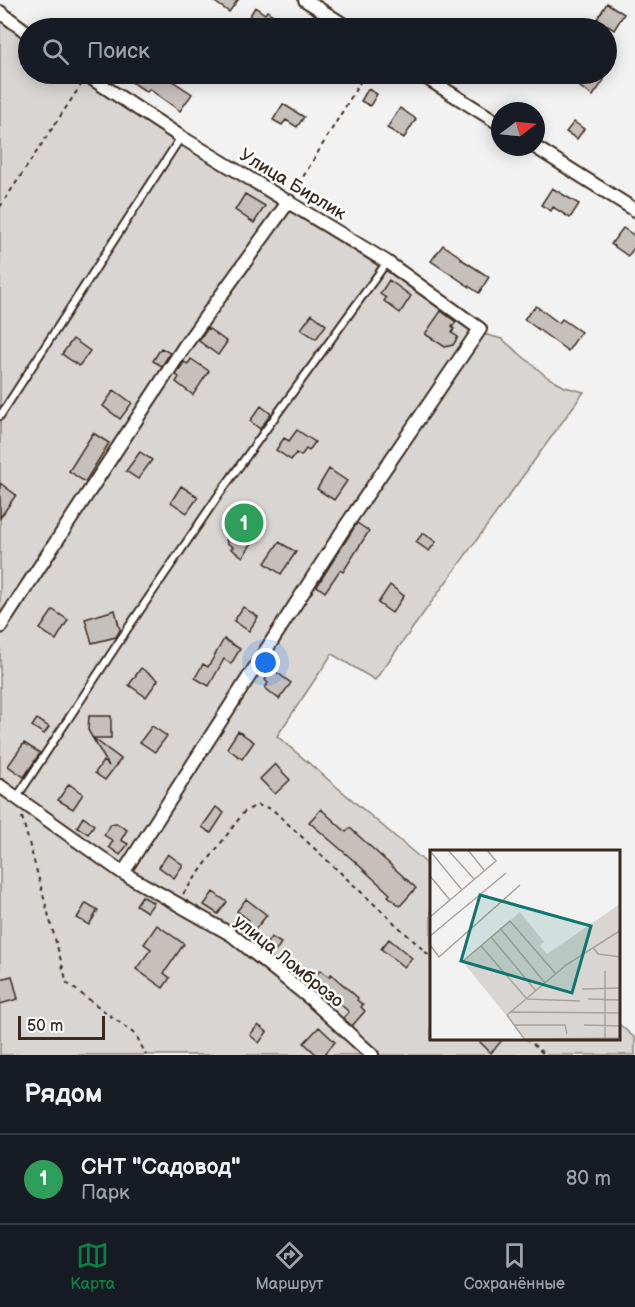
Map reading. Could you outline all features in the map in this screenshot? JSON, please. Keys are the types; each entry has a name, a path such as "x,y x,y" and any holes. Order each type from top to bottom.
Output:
{"street":[{"path":"305,0 333,18"},
{"path":"0,12 18,26"},
{"name":"Улица Бирлик","path":"101,84 181,137 387,262 480,329 345,527 123,873"},
{"path":"436,84 491,118"},
{"path":"545,153 635,210"},
{"path":"0,627 186,344 288,201"},
{"name":"улица Ломброзо","path":"0,786 123,873 232,935 311,999 372,1055"}],"lane":[{"path":"0,416 181,137"},
{"path":"16,797 214,502 387,262"}],"path":[{"path":"0,207 80,84"},
{"path":"288,201 359,84"},
{"path":"16,797 67,983 136,1035 146,1055"},
{"path":"176,903 244,812 257,806 272,809 430,956"},
{"path":"528,1040 545,1055"}],"shaded area":[{"path":"0,17 18,30 18,84 96,84 183,144 388,272 469,330 502,339 547,377 565,387 584,392 375,680 332,654 277,736 430,866 430,1040 620,1040 620,1025 635,1038 635,1055 0,1055"}],"building":[{"path":"212,0 238,0 229,12"},
{"path":"607,3 624,14 617,25 617,18 598,18"},
{"path":"255,7 265,14 267,11 276,17 276,18 249,18"},
{"path":"135,84 177,84 192,94 180,111 149,89 147,92"},
{"path":"582,84 601,84 593,96 580,87"},
{"path":"368,89 377,94 370,106 361,101"},
{"path":"283,104 304,117 297,127 286,120 282,125 273,120"},
{"path":"400,108 416,119 404,138 387,128"},
{"path":"574,122 584,129 577,139 566,132"},
{"path":"552,188 579,204 570,218 553,207 551,211 541,205"},
{"path":"245,194 265,206 254,223 235,210"},
{"path":"623,228 635,236 635,247 628,256 611,244"},
{"path":"443,245 489,277 479,293 431,261"},
{"path":"389,280 411,296 400,313 384,301 386,298 380,294"},
{"path":"536,306 559,323 562,319 581,332 568,351 524,319"},
{"path":"441,311 456,322 452,327 454,329 452,333 458,337 453,345 445,347 425,334"},
{"path":"312,314 326,325 316,339 301,329"},
{"path":"208,328 227,342 218,355 199,341"},
{"path":"73,339 90,351 79,366 62,354"},
{"path":"161,348 170,353 162,366 153,361"},
{"path":"191,359 209,371 193,395 176,382 179,377 176,375 184,362 188,364"},
{"path":"114,390 132,403 120,419 103,406"},
{"path":"261,406 271,414 260,429 250,421"},
{"path":"297,430 315,442 309,451 306,449 301,456 296,453 291,460 276,450 284,438 289,441"},
{"path":"93,433 109,443 85,482 69,471"},
{"path":"140,452 152,460 138,479 126,471"},
{"path":"329,469 347,481 334,500 317,489"},
{"path":"0,483 16,495 0,518"},
{"path":"181,486 198,497 187,513 171,502"},
{"path":"233,513 260,530 243,557 231,549 233,547 227,543 224,531"},
{"path":"357,523 369,531 343,572 340,570 325,592 317,586"},
{"path":"423,533 436,542 429,551 416,542"},
{"path":"279,542 296,552 281,574 265,563"},
{"path":"390,585 404,596 392,613 378,603"},
{"path":"243,607 258,617 249,631 234,621"},
{"path":"53,610 68,620 56,640 40,629"},
{"path":"115,610 120,630 116,637 92,643 85,619"},
{"path":"224,639 240,649 231,664 224,659 209,686 195,678 203,664 208,667"},
{"path":"141,668 158,680 146,697 129,685"},
{"path":"272,669 291,683 279,699 265,688 268,683 265,680"},
{"path":"89,716 111,716 111,738 93,738 121,759 105,780 95,773 103,761 109,766 88,730"},
{"path":"37,719 49,727 44,734 32,726"},
{"path":"152,726 167,736 155,752 140,742"},
{"path":"238,731 254,742 242,759 227,748"},
{"path":"24,743 40,753 24,777 8,766"},
{"path":"275,764 290,780 275,794 260,779"},
{"path":"69,784 83,794 73,809 58,800"},
{"path":"216,807 224,813 211,833 202,827"},
{"path":"321,809 346,832 350,828 416,888 400,906 388,896 390,894 309,822"},
{"path":"83,817 94,825 88,834 77,827"},
{"path":"116,823 127,830 121,840 128,844 120,855 109,847 113,841 104,835 111,824"},
{"path":"168,854 183,865 174,878 159,867"},
{"path":"213,892 227,902 218,914 204,905"},
{"path":"142,896 154,903 147,912 136,905"},
{"path":"246,899 267,915 253,932 245,926 249,920 237,911"},
{"path":"86,903 98,910 89,925 77,918"},
{"path":"157,925 184,944 164,973 170,978 163,988 136,969 151,949 144,944"},
{"path":"271,937 281,943 275,952 265,946"},
{"path":"389,939 412,958 404,967 381,949"},
{"path":"320,970 329,977 331,974 363,1005 361,1007 365,1011 352,1026 343,1018 349,1012 326,991 324,993 316,987 313,990 306,984"},
{"path":"12,976 18,999 0,1004 0,979"},
{"path":"258,1025 267,1032 259,1043 250,1035"},
{"path":"319,1027 335,1042 324,1055 317,1055 304,1043"},
{"path":"478,1040 502,1040 491,1053"}],"place":[{"name":"СНТ \"Садовод\"","path":"244,523"}]}
